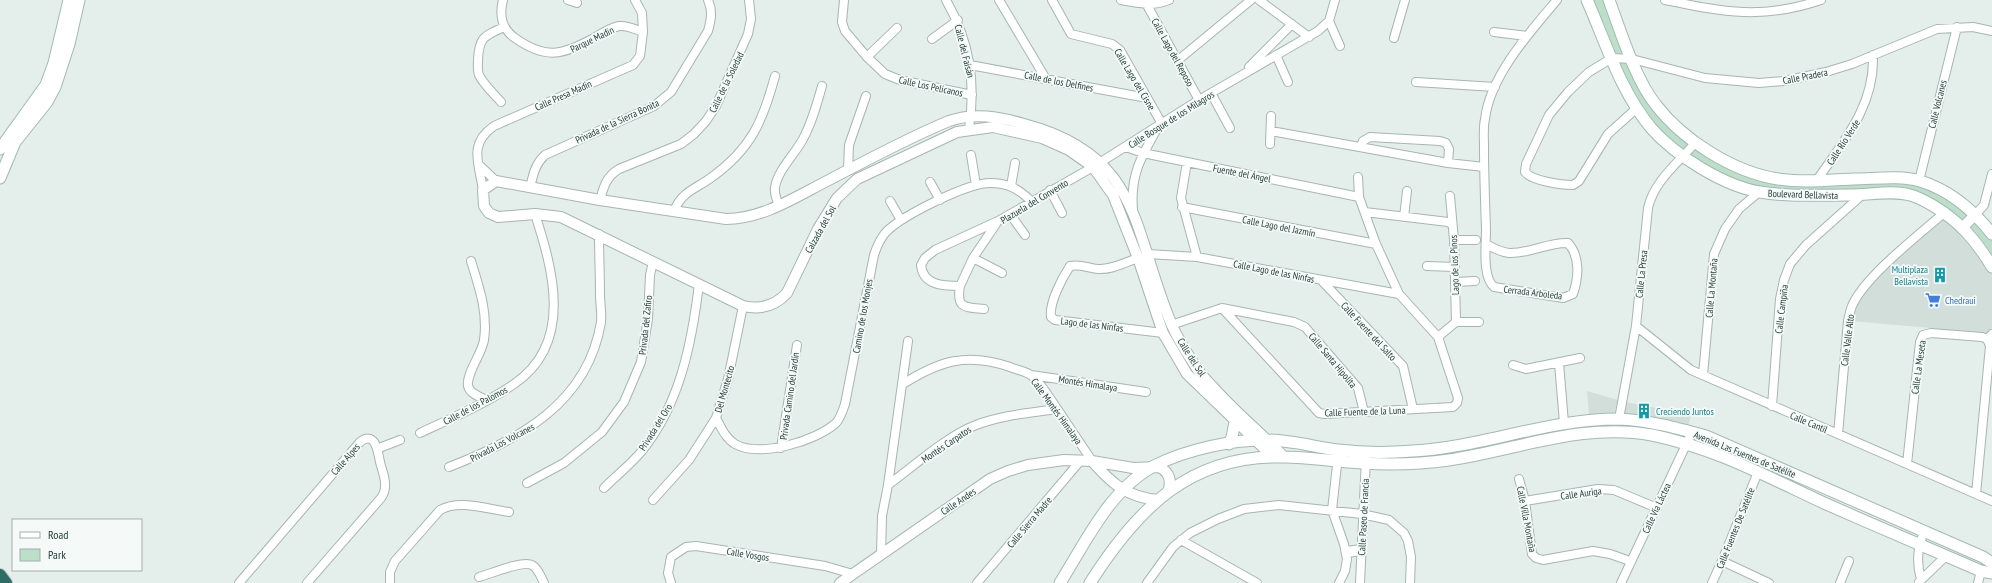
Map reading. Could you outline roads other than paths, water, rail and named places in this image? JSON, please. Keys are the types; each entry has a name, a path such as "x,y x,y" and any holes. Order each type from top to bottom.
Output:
{"highway":[{"path":"0,575 6,583"}],"main road":[{"path":"0,149 46,85 54,64 69,0"},
{"path":"0,178 15,142 47,102 55,87 69,44 79,0"},
{"name":"Boulevard Bellavista","path":"1587,0 1636,108 1653,129 1683,157 1719,177 1759,192 1800,196 1886,193 1910,195 1920,198 1944,212 1963,227 1980,246 1992,267"},
{"name":"Boulevard Bellavista","path":"1609,0 1646,91 1655,105 1695,143 1736,165 1758,174 1777,179 1817,180 1892,178 1919,181 1955,198 1976,214 1992,234"},
{"name":"Avenida Las Fuentes de Satélite","path":"1060,583 1104,513 1123,491 1136,478 1154,466 1176,456 1200,449 1262,440 1339,450 1367,452 1413,451 1442,448 1564,423 1619,419 1657,424 1706,436 1869,506 1989,560"},
{"path":"1229,444 1232,438 1235,422"},
{"path":"1576,422 1578,434"},
{"name":"Avenida Las Fuentes de Satélite","path":"1090,583 1125,532 1138,517 1168,492 1186,480 1230,462 1278,457 1297,457 1365,464 1406,464 1450,460 1556,436 1618,432 1651,435 1708,451 1758,472 1862,520 1981,571 1992,574"},
{"path":"1297,457 1299,444"},
{"path":"1862,520 1869,506"}],"street":[{"path":"501,102 482,79 478,67 479,46 481,41 489,33 504,27 501,18 503,0"},
{"path":"568,0 577,3"},
{"name":"Calle Presa Madin","path":"479,165 476,155 478,143 484,133 494,126 633,65 640,56 643,32 642,13 635,0"},
{"name":"Privada de la Sierra Bonita","path":"530,188 535,168 539,160 545,155 654,106 664,100 671,92 708,31 711,20 711,8 708,0"},
{"name":"Calle de la Soledad","path":"600,200 606,179 612,174 619,169 681,144 694,134 706,121 716,106 748,34 751,19 750,0"},
{"name":"Calle Los Pelicanos","path":"844,0 842,22 845,31 867,57 892,78 972,95"},
{"name":"Calle del Faisán","path":"946,0 958,20 970,65 972,95 969,129"},
{"path":"998,0 1046,78"},
{"name":"Calle Lago del Cisne","path":"1052,0 1071,34 1116,46 1147,98 1160,125"},
{"path":"1121,0 1146,5 1162,3 1169,0"},
{"path":"1177,61 1251,0"},
{"path":"1259,0 1309,37"},
{"path":"1335,0 1329,21 1340,46"},
{"path":"1394,38 1405,0"},
{"name":"Cerrada Arboleda","path":"1486,244 1509,253 1523,252 1558,242 1568,242 1574,250 1577,260 1576,286 1573,294 1563,298 1494,287 1489,282 1487,275 1486,244 1484,167 1484,119 1495,87 1523,35 1557,0"},
{"path":"1665,0 1722,11 1745,13 1768,13 1789,10 1821,0"},
{"name":"Calle Lago del Reposo","path":"1146,5 1199,100"},
{"path":"932,39 958,20"},
{"name":"Calle Bosque de los Milagros","path":"1097,165 1199,100 1309,37 1329,21"},
{"name":"Calle Bosque de los Milagros","path":"1242,75 1292,24"},
{"name":"Parque Madin","path":"504,27 511,35 522,43 539,51 551,54 563,53 616,27 630,27 643,32"},
{"name":"Calle Volcanes","path":"1919,181 1957,27"},
{"name":"Calle Pradera","path":"1612,58 1632,59 1705,78 1759,83 1826,72 1937,29 1973,27 1992,31"},
{"path":"867,57 897,28"},
{"path":"1494,32 1523,35"},
{"path":"1276,55 1288,82"},
{"name":"Calle Río Verde","path":"1817,180 1854,127 1861,113 1872,76 1873,55"},
{"path":"1612,58 1589,72 1568,92 1549,115 1526,164 1525,172 1535,179 1574,185 1579,181 1608,134 1636,108"},
{"name":"Calle de los Delfines","path":"970,65 1147,98"},
{"path":"674,211 681,197 721,170 746,144 757,128 767,108 775,76"},
{"path":"1416,82 1495,87"},
{"path":"779,206 775,196 775,187 779,177 808,129 822,86"},
{"path":"1211,93 1230,128"},
{"path":"848,170 849,145 866,96"},
{"path":"1270,144 1271,116"},
{"name":"Calzada del Sol","path":"496,181 600,200 726,219 740,219 779,206 848,170 950,121 971,117 998,117 1044,129 1070,140 1122,187 1134,213 1143,256"},
{"path":"1134,213 1132,195 1136,168 1160,125"},
{"name":"Calzada del Sol","path":"479,165 484,206 489,213 498,216 535,214 561,217 599,234 743,306 751,308 772,305 787,293 818,229 833,204 837,198 857,179 947,136 969,129 993,127 1042,138 1097,165 1143,256"},
{"path":"1271,131 1448,163 1484,167"},
{"path":"1361,147 1363,141 1370,137 1440,141 1446,143 1449,148 1448,163"},
{"name":"Calle La Presa","path":"1619,419 1636,326 1650,196 1695,143"},
{"name":"Fuente del Ángel","path":"1126,147 1143,153 1360,197"},
{"path":"971,155 976,185"},
{"path":"1187,162 1181,198 1182,207 1197,257"},
{"path":"1011,186 1015,163"},
{"path":"479,165 496,181 482,190"},
{"name":"Plazuela del Convento","path":"960,286 973,258 998,221 1050,190 1097,165"},
{"path":"1963,227 1984,204 1992,174"},
{"path":"1358,177 1360,197 1376,244 1399,294 1438,337 1456,322 1479,322"},
{"path":"930,182 940,200"},
{"name":"Camino de los Monjes","path":"716,418 727,438 736,445 753,450 782,448 822,433 837,422 845,404 874,255 878,244 886,232 900,220 940,200 976,185 991,183 1011,186 1021,190 1031,201"},
{"path":"1050,190 1062,213"},
{"path":"1404,217 1407,191"},
{"name":"Calle La Montaña","path":"1703,375 1714,254 1728,224 1739,209 1759,192"},
{"name":"Calle Campiña","path":"1772,406 1780,299 1784,280 1790,264 1806,245 1862,195"},
{"path":"1450,196 1451,224"},
{"path":"890,201 900,220"},
{"name":"Calle Lago del Jazmín","path":"1182,207 1376,244"},
{"name":"Lago de los Pinos","path":"1365,212 1448,222 1451,224 1454,240 1456,322"},
{"name":"Calle Valle Alto","path":"1838,434 1848,321 1852,306 1862,290 1884,266 1944,212"},
{"name":"Calle de los Palomos","path":"420,433 487,400 516,383 536,363 549,338 554,317 554,296 550,266 535,214"},
{"path":"1010,214 1025,235"},
{"path":"984,309 963,306 959,302 958,297 960,286 936,284 928,280 922,272 921,265 925,258 935,250 998,221"},
{"name":"Privada Los Volcanes","path":"449,467 483,454 536,424 565,399 589,362 601,322 599,234"},
{"path":"1454,240 1476,240"},
{"name":"Calle Lago de las Ninfas","path":"1143,256 1197,257 1399,294"},
{"name":"Calle del Sol","path":"1143,256 1171,325 1197,370 1278,457"},
{"name":"Calle del Sol","path":"1143,256 1163,333 1186,374 1235,422 1262,440"},
{"name":"Lago de las Ninfas","path":"1143,256 1113,267 1099,269 1080,264 1070,266 1065,274 1050,310 1051,316 1055,320 1163,333"},
{"path":"973,258 1002,273"},
{"path":"471,261 482,298 485,322 484,341 468,379 468,387 474,394 487,400"},
{"name":"Privada del Zafiro","path":"528,483 564,463 602,432 624,402 641,362 648,319 650,274 653,262"},
{"path":"1427,266 1455,267"},
{"name":"Calle Fuente del Salto","path":"1322,281 1403,366 1413,409"},
{"path":"1455,282 1475,281"},
{"name":"Privada del Oro","path":"604,488 641,451 668,409 683,371 699,284"},
{"name":"Del Montecito","path":"653,500 689,460 716,418 728,379 743,306"},
{"name":"Calle Santa Hipolita","path":"1171,325 1222,308 1294,322 1305,328 1358,388 1364,412"},
{"name":"Calle Fuente de la Luna","path":"1222,308 1319,413 1453,407 1457,403 1458,398 1438,337"},
{"name":"Calle Cantil","path":"1636,326 1680,362 1703,375 1992,501"},
{"name":"Calle La Meseta","path":"1907,464 1920,342 1923,335 1931,333 1990,337"},
{"path":"1976,494 1990,337"},
{"path":"881,554 882,516 888,485 908,341"},
{"name":"Privada Camino del Jardín","path":"782,448 797,345"},
{"path":"1513,365 1526,369 1580,358"},
{"name":"Calle Montés Himalaya","path":"903,384 925,370 943,363 959,360 980,361 1006,366 1031,375 1057,409 1092,461 1104,475 1123,491 1140,497 1158,500"},
{"path":"1559,363 1564,423"},
{"name":"Montés Himalaya","path":"1031,375 1146,392"},
{"name":"Montés Carpatos","path":"888,485 962,431 977,424 1004,416 1057,409"},
{"name":"Calle Vía Láctea","path":"1620,583 1692,432"},
{"name":"Calle Alpes","path":"239,583 360,442 367,438 371,439 379,448"},
{"path":"307,583 383,494 386,480 380,460 379,448 400,440"},
{"path":"1339,450 1332,510 1346,552 1345,572 1339,583"},
{"name":"Calle Paseo de Francia","path":"1360,583 1362,514 1367,452"},
{"name":"Calle Andes","path":"840,583 990,479 1028,465 1081,460 1092,461"},
{"name":"Calle Sierra Madre","path":"977,583 1081,460"},
{"path":"1092,461 1132,468 1154,466 1163,468 1169,475 1171,483 1168,492"},
{"name":"Calle Fuentes De Satélite","path":"1712,583 1758,472"},
{"name":"Calle Villa Montaña","path":"1519,479 1525,501 1532,554 1536,558 1543,560 1593,551 1610,554 1630,561"},
{"name":"Calle Auriga","path":"1525,501 1598,489 1614,490 1657,508"},
{"path":"390,583 390,572 395,561 440,510 448,505 509,512"},
{"path":"1147,583 1158,565 1181,540 1218,518 1255,507 1279,505 1362,514 1389,520 1404,533 1410,550 1410,583"},
{"path":"1920,581 1917,566 1919,544 1924,532"},
{"path":"1181,540 1257,583"},
{"name":"Calle Vosgos","path":"670,583 668,565 671,557 686,547 696,546 825,566 853,574"},
{"path":"1346,552 1361,550"},
{"path":"1920,581 1946,556"},
{"path":"1722,561 1769,583"},
{"path":"1840,583 1849,561"},
{"path":"479,577 522,564 531,564 538,571 544,583"},
{"path":"1978,583 1981,571"}],"place":[{"name":"Multiplaza Bellavista","path":"1940,275"},
{"name":"Chedraui","path":"1933,300"},
{"name":"Creciendo Juntos","path":"1644,411"}]}
